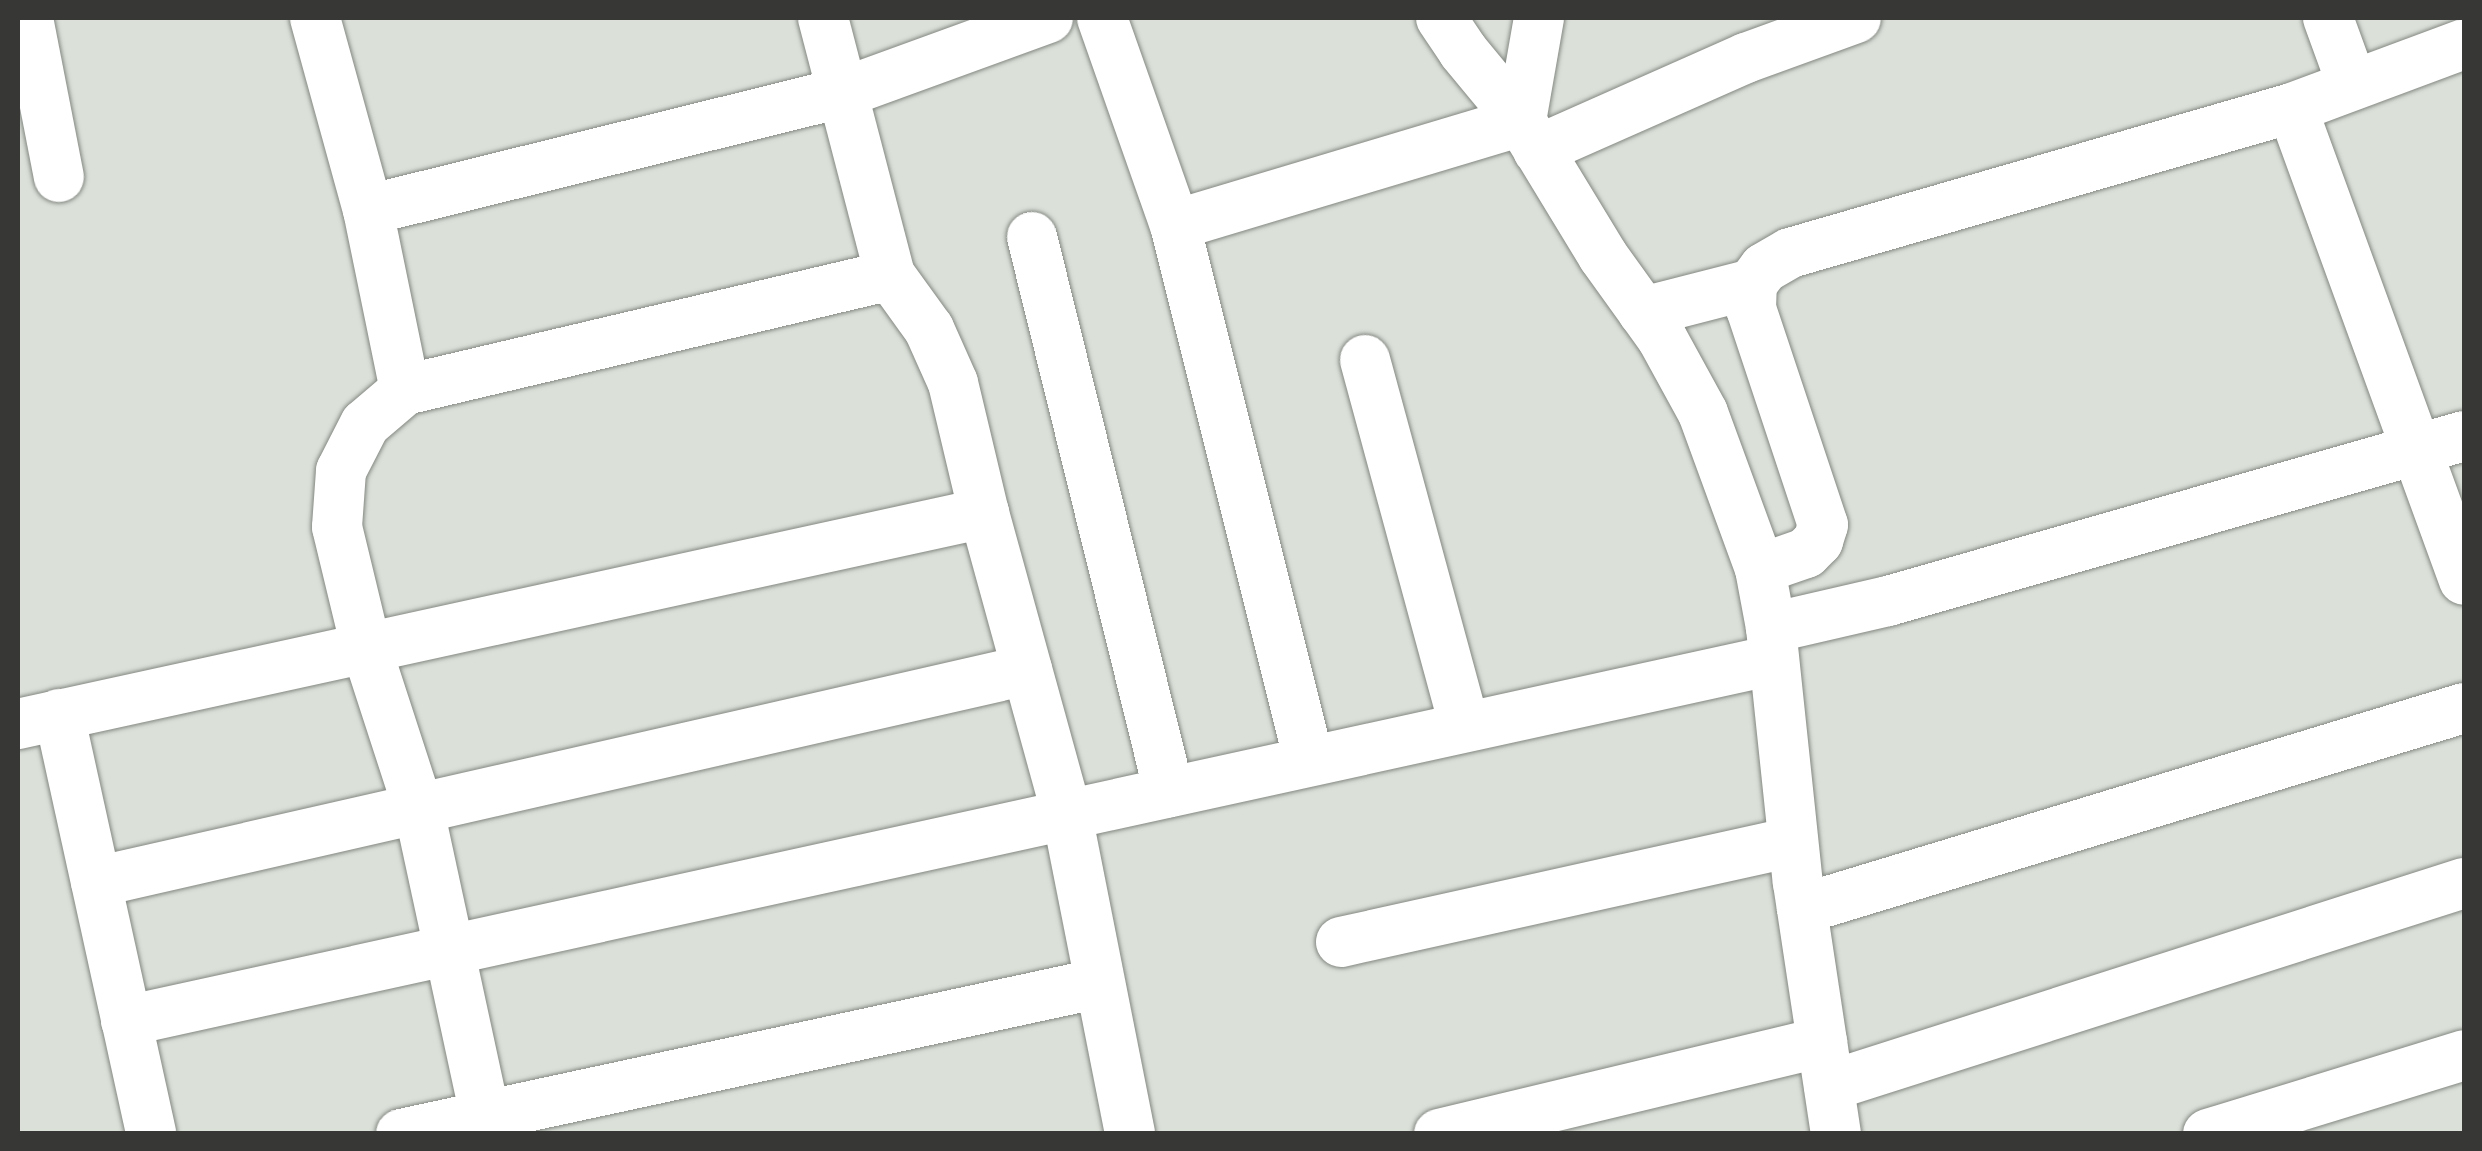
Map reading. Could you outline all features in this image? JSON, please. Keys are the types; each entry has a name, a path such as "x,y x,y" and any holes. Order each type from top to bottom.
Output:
{"street":[{"path":"28,18 59,177"},
{"path":"318,18 368,210 405,390"},
{"path":"823,18 890,275 929,328 953,383 984,513 1067,815 1100,984 1119,1131"},
{"path":"368,210 844,92 1048,18"},
{"path":"1102,18 1175,225 1310,761"},
{"path":"1442,18 1463,51 1530,135 1643,312 1702,414 1760,569 1802,908 1829,1087"},
{"path":"1530,135 1538,18"},
{"path":"1175,225 1530,135 1856,18"},
{"path":"2328,18 2352,84"},
{"path":"1760,569 1806,553 1818,541 1823,525 1751,308 1752,284 1764,268 1790,253 2292,108 2464,44"},
{"path":"2292,108 2441,442 2464,580"},
{"path":"1032,237 1168,792"},
{"path":"487,1125 419,810 366,647 337,527 340,471 364,424 405,390 890,275"},
{"path":"1643,312 1752,284"},
{"path":"1364,360 1464,725"},
{"path":"126,1021 1464,725 1772,644 1888,601 2441,442"},
{"path":"151,1134 96,882 38,719 984,513"},
{"path":"96,882 1027,670"},
{"path":"1802,908 2464,708"},
{"path":"1340,942 1794,842"},
{"path":"1438,1134 1829,1087 2464,882"},
{"path":"401,1134 487,1125 1100,984"},
{"path":"2208,1134 2464,1055"}]}
